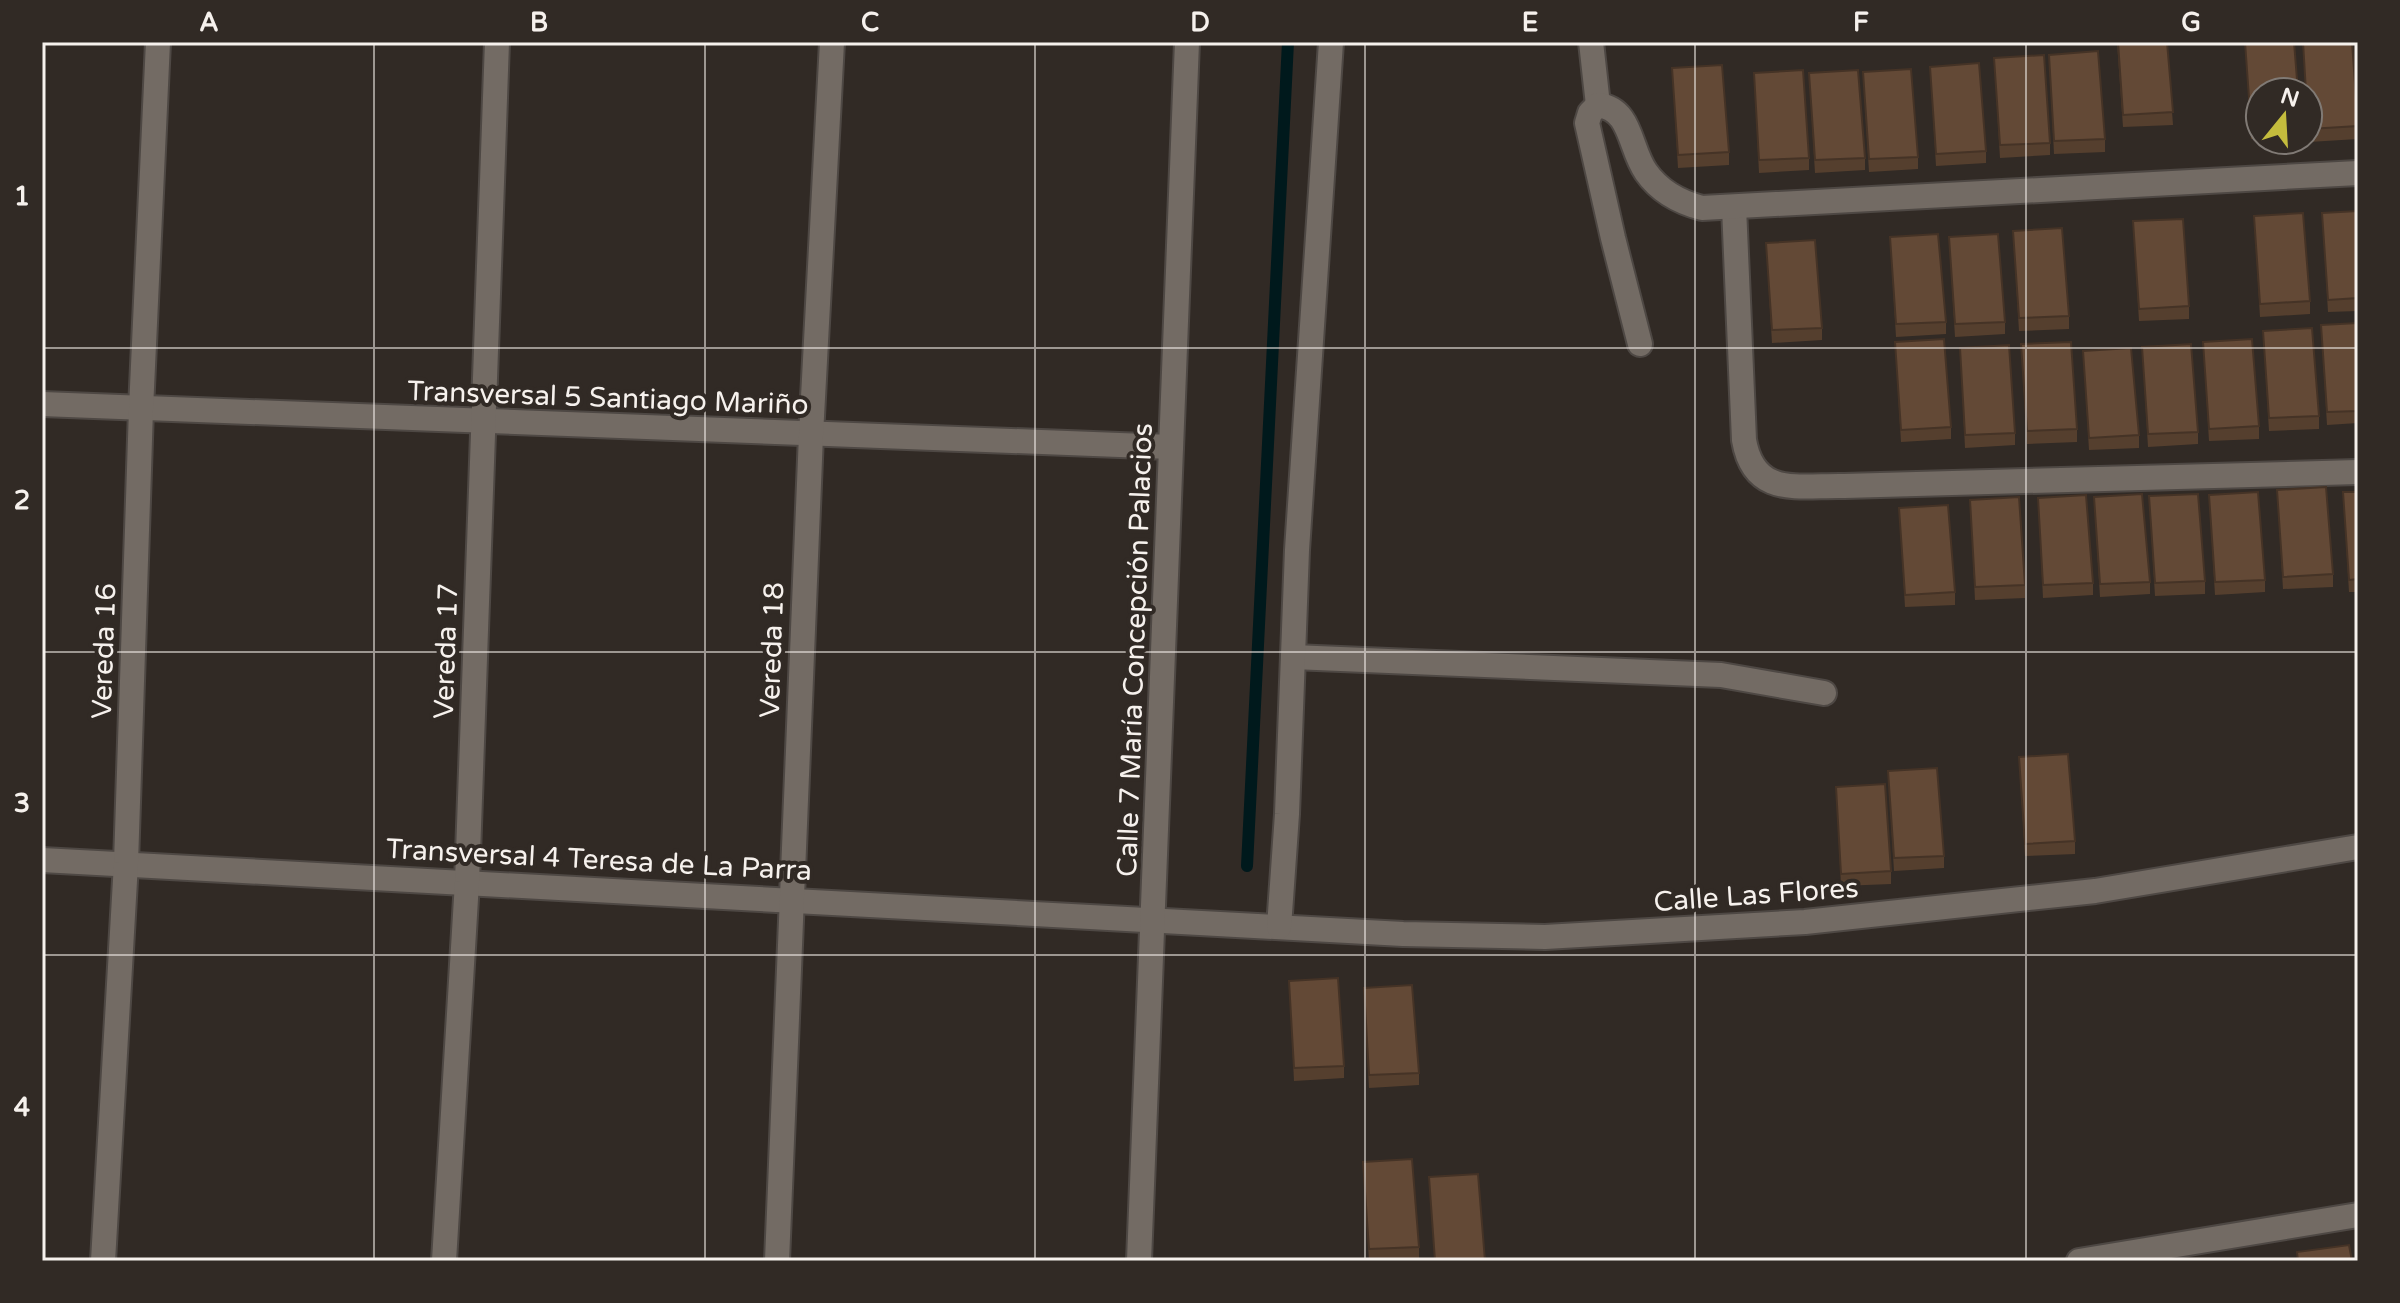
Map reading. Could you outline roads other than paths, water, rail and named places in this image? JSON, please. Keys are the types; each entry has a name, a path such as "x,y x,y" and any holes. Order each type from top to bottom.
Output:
{"street":[{"name":"Vereda 16","path":"103,1261 126,863 141,409 158,42"},
{"name":"Vereda 17","path":"444,1261 467,882 497,42"},
{"name":"Vereda 18","path":"777,1261 811,435 832,42"},
{"name":"Calle 7 María Concepción Palacios","path":"1139,1261 1187,42"},
{"path":"1279,927 1287,814 1297,550 1331,42"},
{"path":"1591,42 1598,105"},
{"path":"1598,105 1609,106 1619,112 1645,171 1663,190 1679,202 1702,208 2358,173"},
{"path":"1598,105 1590,113 1587,123 1640,344"},
{"path":"1734,207 1744,440 1747,457 1755,473 1768,482 1859,486 2358,472"},
{"name":"Transversal 5 Santiago Mariño","path":"42,404 1171,447"},
{"path":"1293,657 1721,675 1824,693"},
{"name":"Calle Las Flores","path":"1153,919 1403,934 1545,937 1805,922 2095,891 2358,847"},
{"name":"Transversal 4 Teresa de La Parra","path":"42,860 1153,919"},
{"path":"2079,1261 2358,1215"}],"waterway":[{"path":"1247,866 1288,42"}]}
